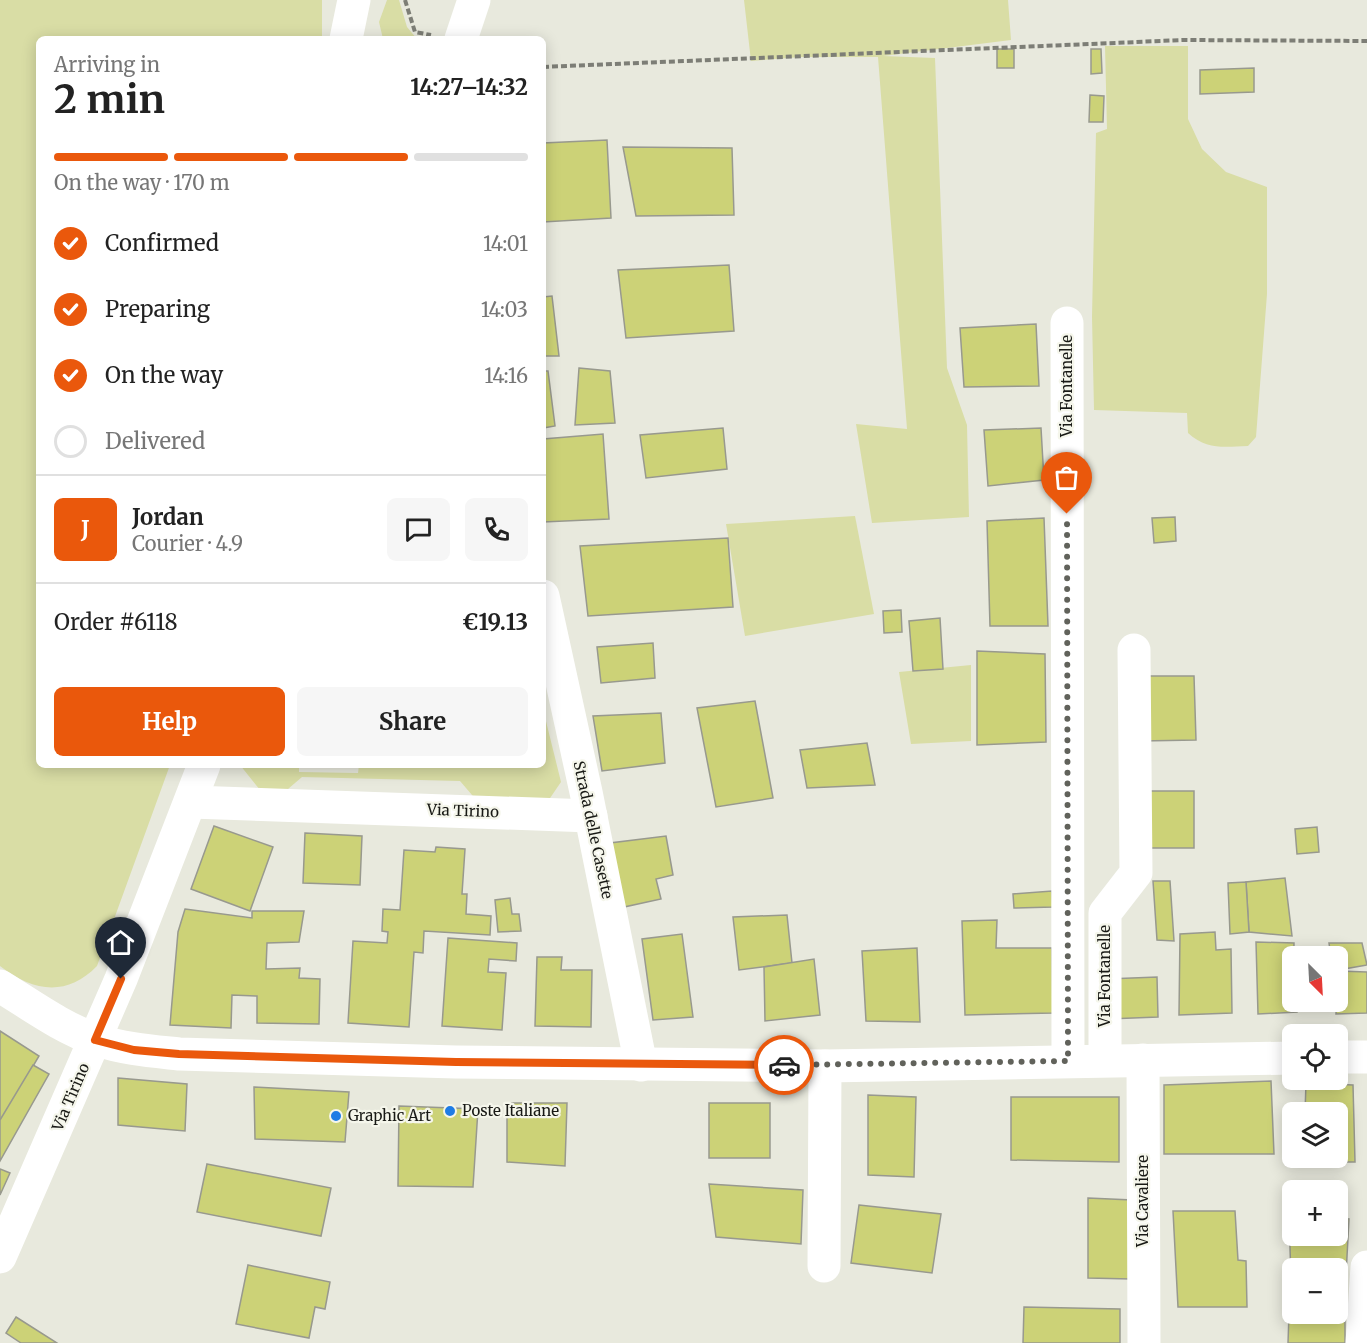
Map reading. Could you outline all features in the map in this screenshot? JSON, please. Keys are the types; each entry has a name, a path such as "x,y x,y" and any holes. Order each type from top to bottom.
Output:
{"street":[{"path":"455,36 474,0"},
{"path":"347,36 354,3"},
{"path":"354,3 365,36"},
{"name":"Via Fontanelle","path":"1067,323 1068,1061"},
{"name":"Strada delle Casette","path":"546,610 591,816 640,1065"},
{"name":"Via Fontanelle","path":"1105,1060 1105,913 1136,873 1134,650"},
{"name":"Via Tirino","path":"0,1257 95,1040 203,768"},
{"name":"Via Tirino","path":"191,802 591,816"},
{"path":"0,986 48,1016 95,1040 134,1050 179,1054 640,1065 825,1066 1282,1058"},
{"path":"1348,1058 1367,1057"},
{"name":"Via Cavaliere","path":"1143,1060 1144,1343"},
{"path":"824,1266 825,1066"},
{"path":"1362,1343 1367,1267"}],"path":[{"path":"405,0 415,32 424,35 455,36"},
{"path":"546,67 1184,40 1367,41"}],"green space":[{"path":"0,0 322,0 322,36 36,36 36,768 169,768 97,966 74,983 50,987 37,986 25,981 0,966"},
{"path":"387,0 399,0 407,27 414,36 382,36 379,22"},
{"path":"744,0 1008,0 1011,40 883,56 935,58 947,368 967,425 969,517 872,523 856,424 907,429 878,57 801,57 751,61"},
{"path":"1105,46 1188,46 1188,119 1202,149 1226,172 1267,187 1267,294 1256,437 1248,446 1216,446 1202,442 1188,433 1187,413 1094,410 1092,317 1096,133 1107,129"},
{"path":"855,516 874,614 745,636 726,524"},
{"path":"971,665 971,741 911,744 899,672"},
{"path":"546,721 561,782 546,804 478,802 460,781 302,777 281,795 264,795 242,768 299,768 299,772 358,773 359,768 546,768"}],"building":[{"path":"997,49 1014,49 1014,68 997,68"},
{"path":"1091,49 1101,49 1102,73 1091,74"},
{"path":"1254,68 1254,92 1200,94 1200,70"},
{"path":"1090,95 1104,96 1103,122 1089,122"},
{"path":"607,140 611,218 546,222 546,143"},
{"path":"623,147 732,148 734,215 636,216"},
{"path":"729,265 734,331 626,338 618,270"},
{"path":"552,296 559,356 546,356 546,297"},
{"path":"1036,324 1039,386 964,387 960,328"},
{"path":"579,368 610,371 615,423 575,425"},
{"path":"546,371 548,371 555,426 546,428"},
{"path":"723,428 727,469 646,478 640,435"},
{"path":"1041,428 1044,480 988,486 984,430"},
{"path":"603,434 609,519 546,522 546,439"},
{"path":"1175,517 1176,541 1154,543 1152,518"},
{"path":"1044,518 1048,626 990,626 987,521"},
{"path":"728,538 733,607 588,616 580,546"},
{"path":"901,610 902,632 884,633 883,611"},
{"path":"940,618 943,669 913,671 909,621"},
{"path":"653,643 655,678 601,683 597,647"},
{"path":"977,651 1045,654 1046,742 977,745"},
{"path":"1139,676 1194,676 1196,740 1141,741"},
{"path":"755,701 773,798 716,807 697,708"},
{"path":"661,713 665,763 602,771 593,716"},
{"path":"867,743 875,785 807,788 800,750"},
{"path":"1142,791 1194,791 1194,848 1142,848"},
{"path":"214,826 273,847 250,911 191,889"},
{"path":"1317,827 1319,852 1297,854 1295,829"},
{"path":"305,833 362,836 360,885 303,883"},
{"path":"666,836 673,875 656,879 661,899 624,907 610,843"},
{"path":"436,847 465,849 462,894 467,894 466,914 491,916 490,935 424,931 423,953 414,952 409,1027 348,1023 353,941 387,943 388,932 382,931 383,909 400,910 404,850 435,852"},
{"path":"1285,878 1292,936 1249,932 1246,882"},
{"path":"1153,881 1170,881 1174,941 1157,940"},
{"path":"1246,882 1249,932 1230,934 1228,883"},
{"path":"1052,891 1053,907 1014,908 1013,894"},
{"path":"510,898 512,914 519,914 521,931 498,932 495,900"},
{"path":"185,909 252,918 252,911 304,911 299,942 267,943 266,969 300,968 299,978 320,979 319,1024 257,1023 257,996 232,995 231,1028 170,1025 178,932"},
{"path":"787,915 792,963 739,970 733,917"},
{"path":"997,920 996,948 1052,948 1053,1013 965,1015 962,921"},
{"path":"1215,932 1216,950 1231,949 1232,1013 1179,1015 1180,934"},
{"path":"682,934 693,1017 653,1020 642,939"},
{"path":"448,938 517,943 516,961 489,959 488,972 506,973 502,1030 442,1026"},
{"path":"1256,942 1294,943 1294,946 1282,946 1282,1012 1297,1012 1258,1014"},
{"path":"1329,943 1362,943 1367,965 1348,968 1348,946 1329,946"},
{"path":"917,948 920,1022 866,1021 862,951"},
{"path":"537,957 562,957 561,970 592,970 591,1027 535,1026"},
{"path":"814,959 820,1015 765,1021 764,967"},
{"path":"1348,971 1367,972 1367,1013 1336,1014 1336,1012 1348,1012"},
{"path":"1157,977 1158,1017 1108,1019 1107,979"},
{"path":"0,1031 39,1056 1,1121 0,1120"},
{"path":"33,1065 49,1074 0,1161 0,1120"},
{"path":"118,1078 187,1084 185,1131 118,1125"},
{"path":"1271,1081 1274,1154 1164,1154 1164,1085"},
{"path":"1348,1085 1353,1085 1355,1162 1348,1162 1348,1102 1305,1102 1306,1090 1348,1090"},
{"path":"254,1087 349,1092 345,1142 255,1139"},
{"path":"868,1095 916,1097 914,1177 868,1175"},
{"path":"1011,1097 1119,1097 1119,1162 1011,1160"},
{"path":"507,1103 567,1103 565,1166 507,1162"},
{"path":"709,1103 770,1103 770,1158 709,1158"},
{"path":"399,1106 478,1109 473,1187 398,1186"},
{"path":"207,1164 331,1188 321,1236 197,1212"},
{"path":"0,1169 10,1173 0,1195"},
{"path":"709,1184 803,1190 801,1244 716,1237"},
{"path":"1088,1198 1132,1200 1131,1279 1088,1278"},
{"path":"859,1205 941,1214 932,1273 851,1263"},
{"path":"1173,1211 1235,1211 1238,1260 1246,1261 1247,1307 1178,1307"},
{"path":"1290,1246 1348,1246 1347,1258 1290,1258"},
{"path":"248,1265 330,1282 325,1309 315,1307 309,1338 236,1324"},
{"path":"1024,1307 1120,1309 1120,1343 1023,1343"},
{"path":"16,1317 57,1343 21,1343 6,1333"},
{"path":"1289,1324 1345,1324 1345,1343 1288,1343"}],"way so far":[{"path":"784,1065 1068,1061 1067,514"}],"place":[{"name":"Poste Italiane","path":"450,1111"},
{"name":"Graphic Art","path":"336,1116"}],"route":[{"path":"121,979 95,1040 134,1050 179,1054 456,1062 784,1065"}]}
